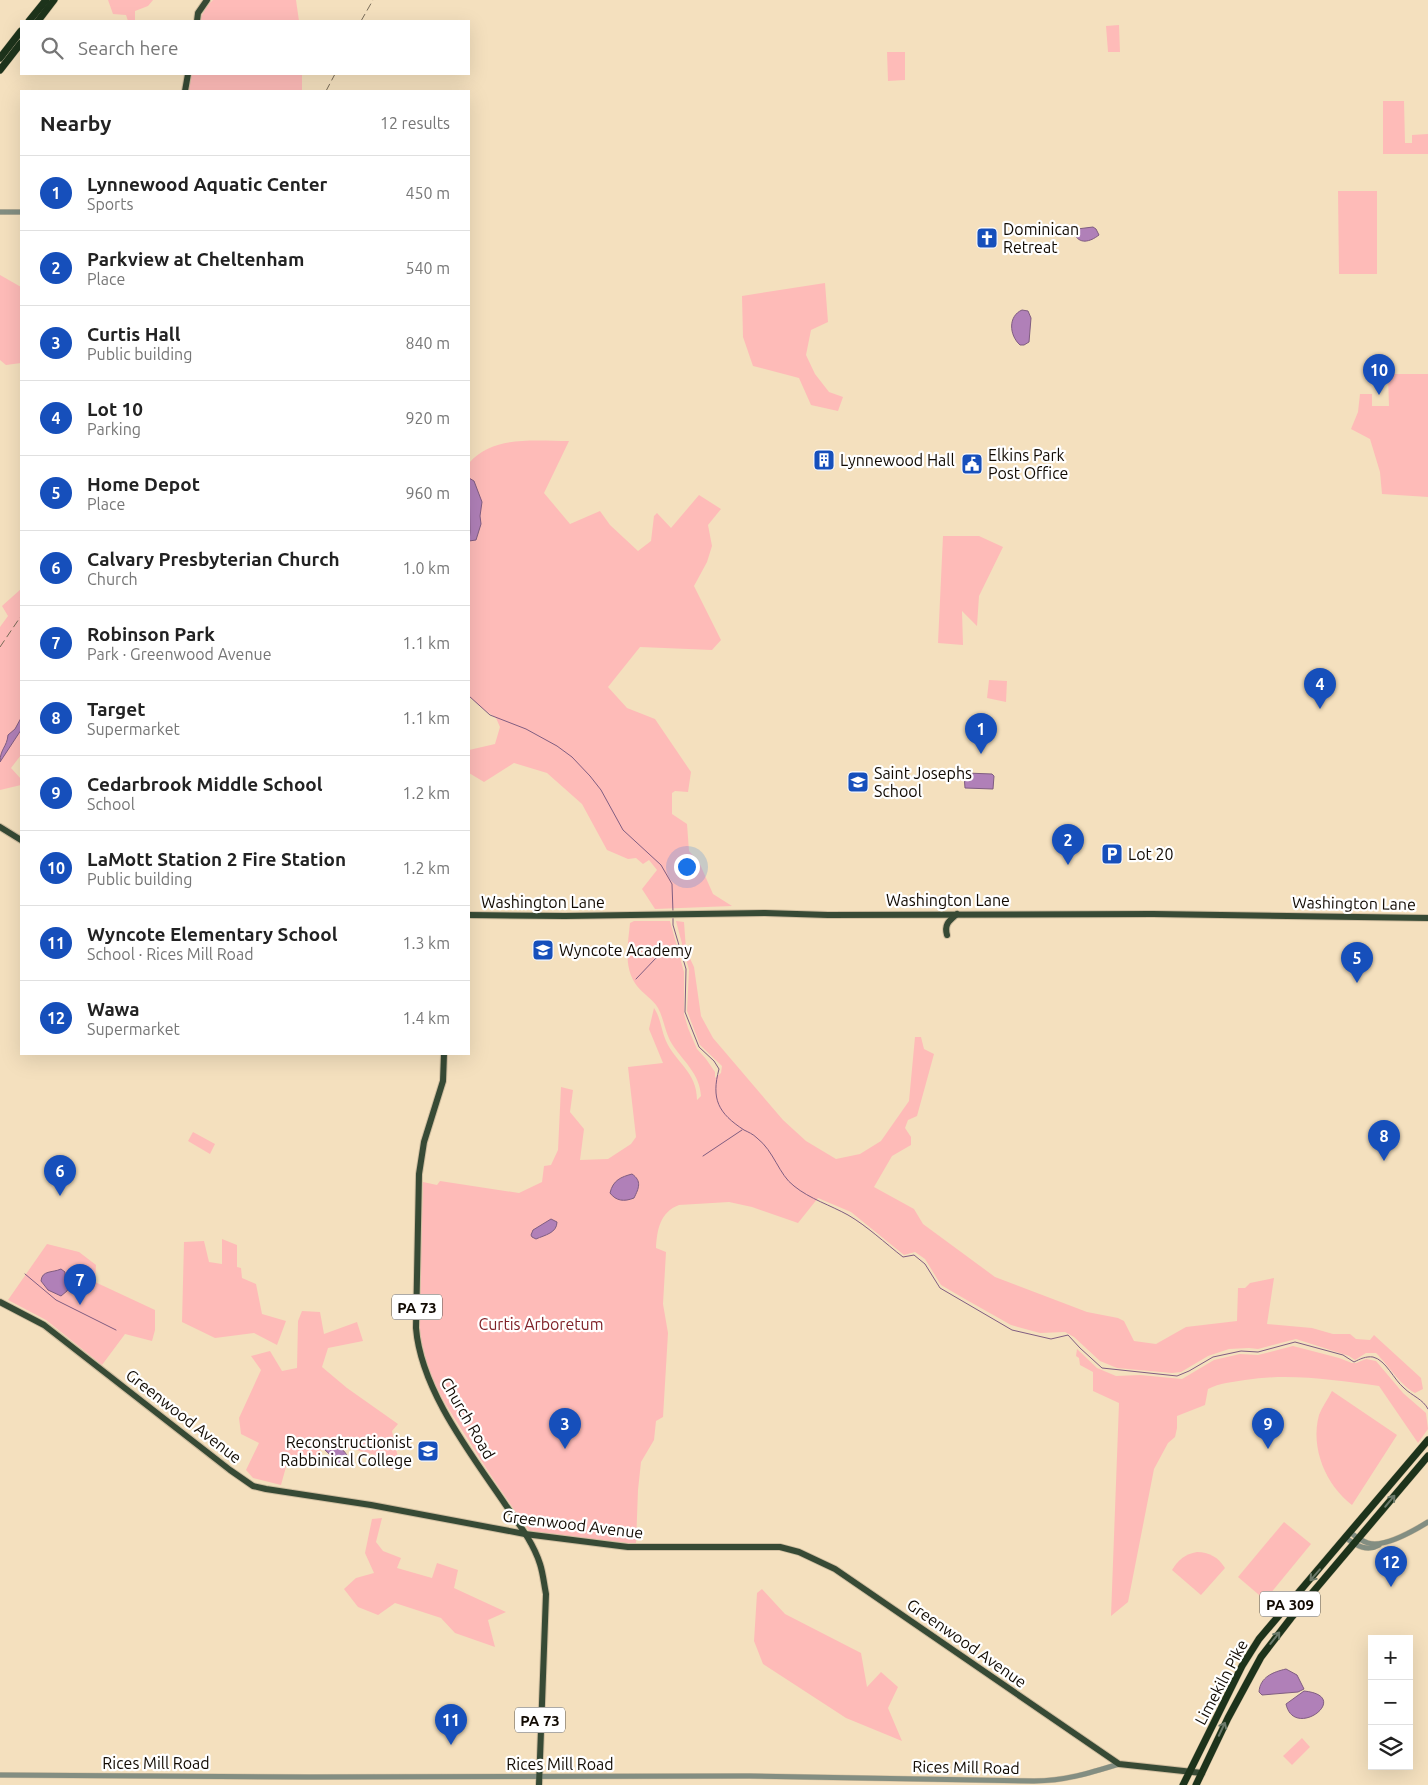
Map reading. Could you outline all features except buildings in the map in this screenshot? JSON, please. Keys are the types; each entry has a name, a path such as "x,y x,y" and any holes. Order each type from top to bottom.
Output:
{"highway":[{"path":"30,20 46,0"},
{"path":"39,20 54,0"},
{"path":"0,58 20,32"},
{"path":"0,70 20,44"},
{"name":"PA 309","path":"1349,1535 1428,1440"},
{"name":"PA 309","path":"1356,1541 1428,1456"},
{"name":"Limekiln Pike","path":"1183,1785 1232,1684 1250,1652 1349,1535"},
{"name":"Limekiln Pike","path":"1196,1785 1239,1695 1261,1657 1273,1639 1356,1541"}],"main road":[{"path":"197,20 198,13 207,0"},
{"path":"185,90 188,75"},
{"path":"0,827 20,839"},
{"name":"Washington Lane","path":"470,915 765,913 1153,914 1428,918"},
{"path":"947,935 945,928 947,923 957,914"},
{"name":"Church Road","path":"444,1055 443,1081 424,1142 419,1174 416,1328 418,1345 423,1364 438,1400 479,1466 525,1534 541,1564 546,1594 538,1785"},
{"name":"Greenwood Avenue","path":"0,1302 44,1325 253,1486 371,1505 525,1534 628,1547 780,1547 798,1552 835,1569 1118,1764 1202,1773"}],"street":[{"path":"0,212 20,212"},
{"path":"1349,1535 1356,1541 1373,1544 1403,1536 1428,1522"},
{"name":"Rices Mill Road","path":"0,1775 749,1776 1051,1781 1076,1777 1118,1764"}],"green space":[{"path":"108,0 153,0 148,6 135,11 135,20 128,20 126,15 113,14"},
{"path":"213,0 296,0 299,20 200,20 206,7"},
{"path":"1119,25 1120,52 1108,52 1106,26"},
{"path":"887,52 905,52 905,80 888,81"},
{"path":"191,75 302,75 302,90 188,90"},
{"path":"1383,101 1404,101 1405,143 1412,143 1412,135 1428,134 1428,154 1383,154"},
{"path":"1338,191 1377,191 1377,274 1339,274"},
{"path":"0,275 20,286 20,363 6,365 0,360"},
{"path":"825,283 828,322 811,330 806,355 815,374 829,392 843,397 838,411 811,405 799,378 753,366 743,337 742,296"},
{"path":"1388,374 1428,374 1428,497 1382,494 1380,472 1370,439 1351,429 1358,412 1360,394 1372,394 1372,406 1389,406"},
{"path":"529,441 569,441 544,493 570,524 600,511 610,525 638,551 651,541 654,516 657,513 671,528 699,495 721,509 708,525 712,546 707,562 694,586 721,640 712,650 640,647 608,687 627,708 655,719 691,772 688,792 675,791 672,793 672,814 687,824 689,851 699,862 713,894 732,906 655,909 642,889 657,870 649,860 643,864 636,858 628,859 607,850 582,804 547,773 514,763 484,782 470,774 470,750 495,744 500,727 496,718 470,697 470,462 490,448 503,444"},
{"path":"943,536 979,536 1003,547 979,596 977,626 962,611 963,645 938,643"},
{"path":"20,590 20,756 11,768 20,778 20,785 0,790 0,627 8,616 2,606"},
{"path":"989,680 1007,681 1006,702 987,698"},
{"name":"Curtis Arboretum","path":"634,921 670,921 684,972 684,1014 688,1028 697,1049 715,1072 715,1078 721,1073 722,1066 700,1045 687,1011 689,970 676,921 684,922 686,950 694,967 701,1016 713,1038 783,1120 806,1141 836,1159 860,1154 881,1141 909,1101 915,1037 921,1037 924,1049 934,1054 917,1116 908,1120 905,1128 911,1137 911,1145 892,1156 874,1187 914,1209 923,1224 995,1277 1087,1312 1118,1318 1124,1321 1134,1341 1156,1344 1186,1327 1237,1321 1238,1288 1245,1288 1250,1283 1274,1278 1267,1324 1312,1328 1333,1334 1350,1334 1356,1339 1370,1340 1374,1335 1421,1378 1423,1389 1415,1393 1410,1390 1376,1353 1366,1353 1355,1360 1349,1356 1296,1339 1258,1349 1229,1349 1208,1356 1181,1372 1172,1373 1117,1368 1100,1361 1074,1337 1065,1332 1040,1333 1011,1325 965,1299 941,1285 925,1259 915,1252 904,1255 851,1212 818,1198 798,1223 752,1207 729,1202 679,1205 664,1217 656,1241 656,1248 666,1252 663,1304 668,1333 663,1417 656,1421 654,1440 641,1462 636,1544 530,1532 450,1411 435,1383 424,1354 419,1322 423,1182 437,1185 440,1181 519,1193 542,1182 544,1166 551,1165 558,1150 561,1087 573,1090 570,1112 584,1129 580,1160 608,1159 631,1144 636,1137 628,1067 663,1063 649,1029 654,1008 670,1049 694,1082 697,1100 701,1096 698,1081 670,1040 658,1008 637,986 630,972 627,956 628,939 630,923"},
{"path":"193,1132 215,1144 210,1154 188,1141"},
{"path":"222,1239 237,1245 237,1267 241,1268 242,1278 256,1284 262,1314 286,1321 277,1345 254,1333 215,1338 182,1322 184,1242 204,1241 209,1262 222,1264"},
{"path":"47,1244 79,1252 96,1265 95,1282 155,1310 155,1330 152,1341 125,1334 102,1365 46,1320 8,1300"},
{"path":"302,1311 320,1312 324,1334 357,1322 363,1341 328,1348 322,1367 347,1388 398,1424 392,1431 401,1471 378,1466 375,1455 323,1441 318,1458 289,1456 281,1485 253,1478 246,1470 259,1443 241,1434 239,1418 261,1370 251,1356 270,1351 282,1371 297,1368 298,1321"},
{"path":"1293,1346 1352,1363 1366,1359 1376,1361 1403,1393 1426,1413 1428,1429 1418,1443 1379,1386 1312,1378 1279,1377 1231,1382 1208,1389 1205,1405 1177,1416 1175,1437 1168,1443 1154,1469 1128,1602 1111,1616 1119,1403 1093,1391 1093,1372 1080,1365 1079,1358 1076,1356 1077,1349 1097,1368 1116,1376 1140,1375 1182,1379 1214,1360 1240,1354 1258,1355"},
{"path":"1332,1391 1397,1435 1352,1505 1343,1497 1328,1476 1322,1465 1319,1453 1317,1428 1319,1415"},
{"path":"382,1518 376,1542 383,1551 401,1558 397,1568 432,1578 437,1563 458,1570 454,1588 506,1612 488,1620 495,1647 455,1633 441,1618 395,1603 378,1615 358,1607 344,1589 356,1578 374,1573 365,1553 372,1519"},
{"path":"1284,1522 1311,1544 1265,1600 1238,1577"},
{"path":"1197,1552 1213,1556 1225,1568 1201,1595 1172,1570 1182,1558"},
{"path":"762,1589 785,1614 861,1653 867,1687 881,1672 898,1687 888,1708 902,1741 846,1718 763,1664 754,1641 757,1593"},
{"path":"1302,1738 1310,1747 1292,1765 1283,1756"}],"shaded area":[{"path":"1093,227 1099,235 1088,241 1082,241 1074,233 1077,229"},
{"path":"1022,310 1028,311 1031,318 1029,342 1020,345 1012,331 1012,321 1017,313"},
{"path":"470,479 474,481 482,502 481,524 476,540 470,541"},
{"path":"20,720 20,732 0,762 8,735 15,729"},
{"path":"966,773 992,774 994,776 993,789 965,788 964,775"},
{"path":"632,1174 637,1179 639,1185 634,1198 620,1200 612,1196 610,1193 615,1182"},
{"path":"551,1219 557,1222 553,1231 536,1239 532,1237 533,1230"},
{"path":"61,1269 65,1272 65,1281 70,1285 61,1296 48,1290 41,1281 45,1273"},
{"path":"329,1445 344,1451 348,1457 348,1466 342,1466 325,1450"},
{"path":"1286,1669 1297,1675 1304,1689 1298,1692 1262,1695 1259,1692 1262,1682 1268,1676"},
{"path":"1304,1691 1318,1695 1323,1700 1322,1707 1317,1713 1299,1718 1291,1714 1286,1704"}],"waterway":[{"path":"470,697 490,715 526,729 557,746 572,757 590,776 601,790 623,830 661,865 672,884 673,912"},
{"path":"673,916 673,925 686,969 685,1012 699,1047 714,1061 719,1069 716,1089 717,1097 728,1118 763,1143 784,1176 794,1186 807,1195 855,1219 903,1257 914,1255 925,1264 940,1288 1012,1330 1051,1339 1068,1335 1102,1368 1177,1376 1213,1357 1241,1351 1258,1352 1295,1342 1343,1355 1354,1362 1368,1357 1378,1359 1400,1384 1428,1409"},
{"path":"636,979 656,958 679,947"},
{"path":"703,1156 742,1130"},
{"path":"25,1274 56,1300 116,1330"}],"railway":[{"path":"362,20 373,0"},
{"path":"327,90 334,75"},
{"path":"0,647 20,617"}],"place":[{"name":"Dominican Retreat","path":"987,238"},
{"name":"LaMott Station 2 Fire Station","path":"1379,395"},
{"name":"Lynnewood Hall","path":"824,460"},
{"name":"Elkins Park Post Office","path":"972,464"},
{"name":"Lot 10","path":"1320,709"},
{"name":"Lynnewood Aquatic Center","path":"981,754"},
{"name":"Saint Josephs School","path":"858,782"},
{"name":"Lot 20","path":"1112,854"},
{"name":"Parkview at Cheltenham","path":"1068,865"},
{"name":"Wyncote Academy","path":"543,950"},
{"name":"Home Depot","path":"1357,983"},
{"name":"Target","path":"1384,1161"},
{"name":"Calvary Presbyterian Church","path":"60,1196"},
{"name":"Robinson Park","path":"80,1305"},
{"name":"Curtis Hall","path":"565,1449"},
{"name":"Cedarbrook Middle School","path":"1268,1449"},
{"name":"Reconstructionist Rabbinical College","path":"428,1451"},
{"name":"Wawa","path":"1391,1587"},
{"name":"Wyncote Elementary School","path":"451,1745"}]}
